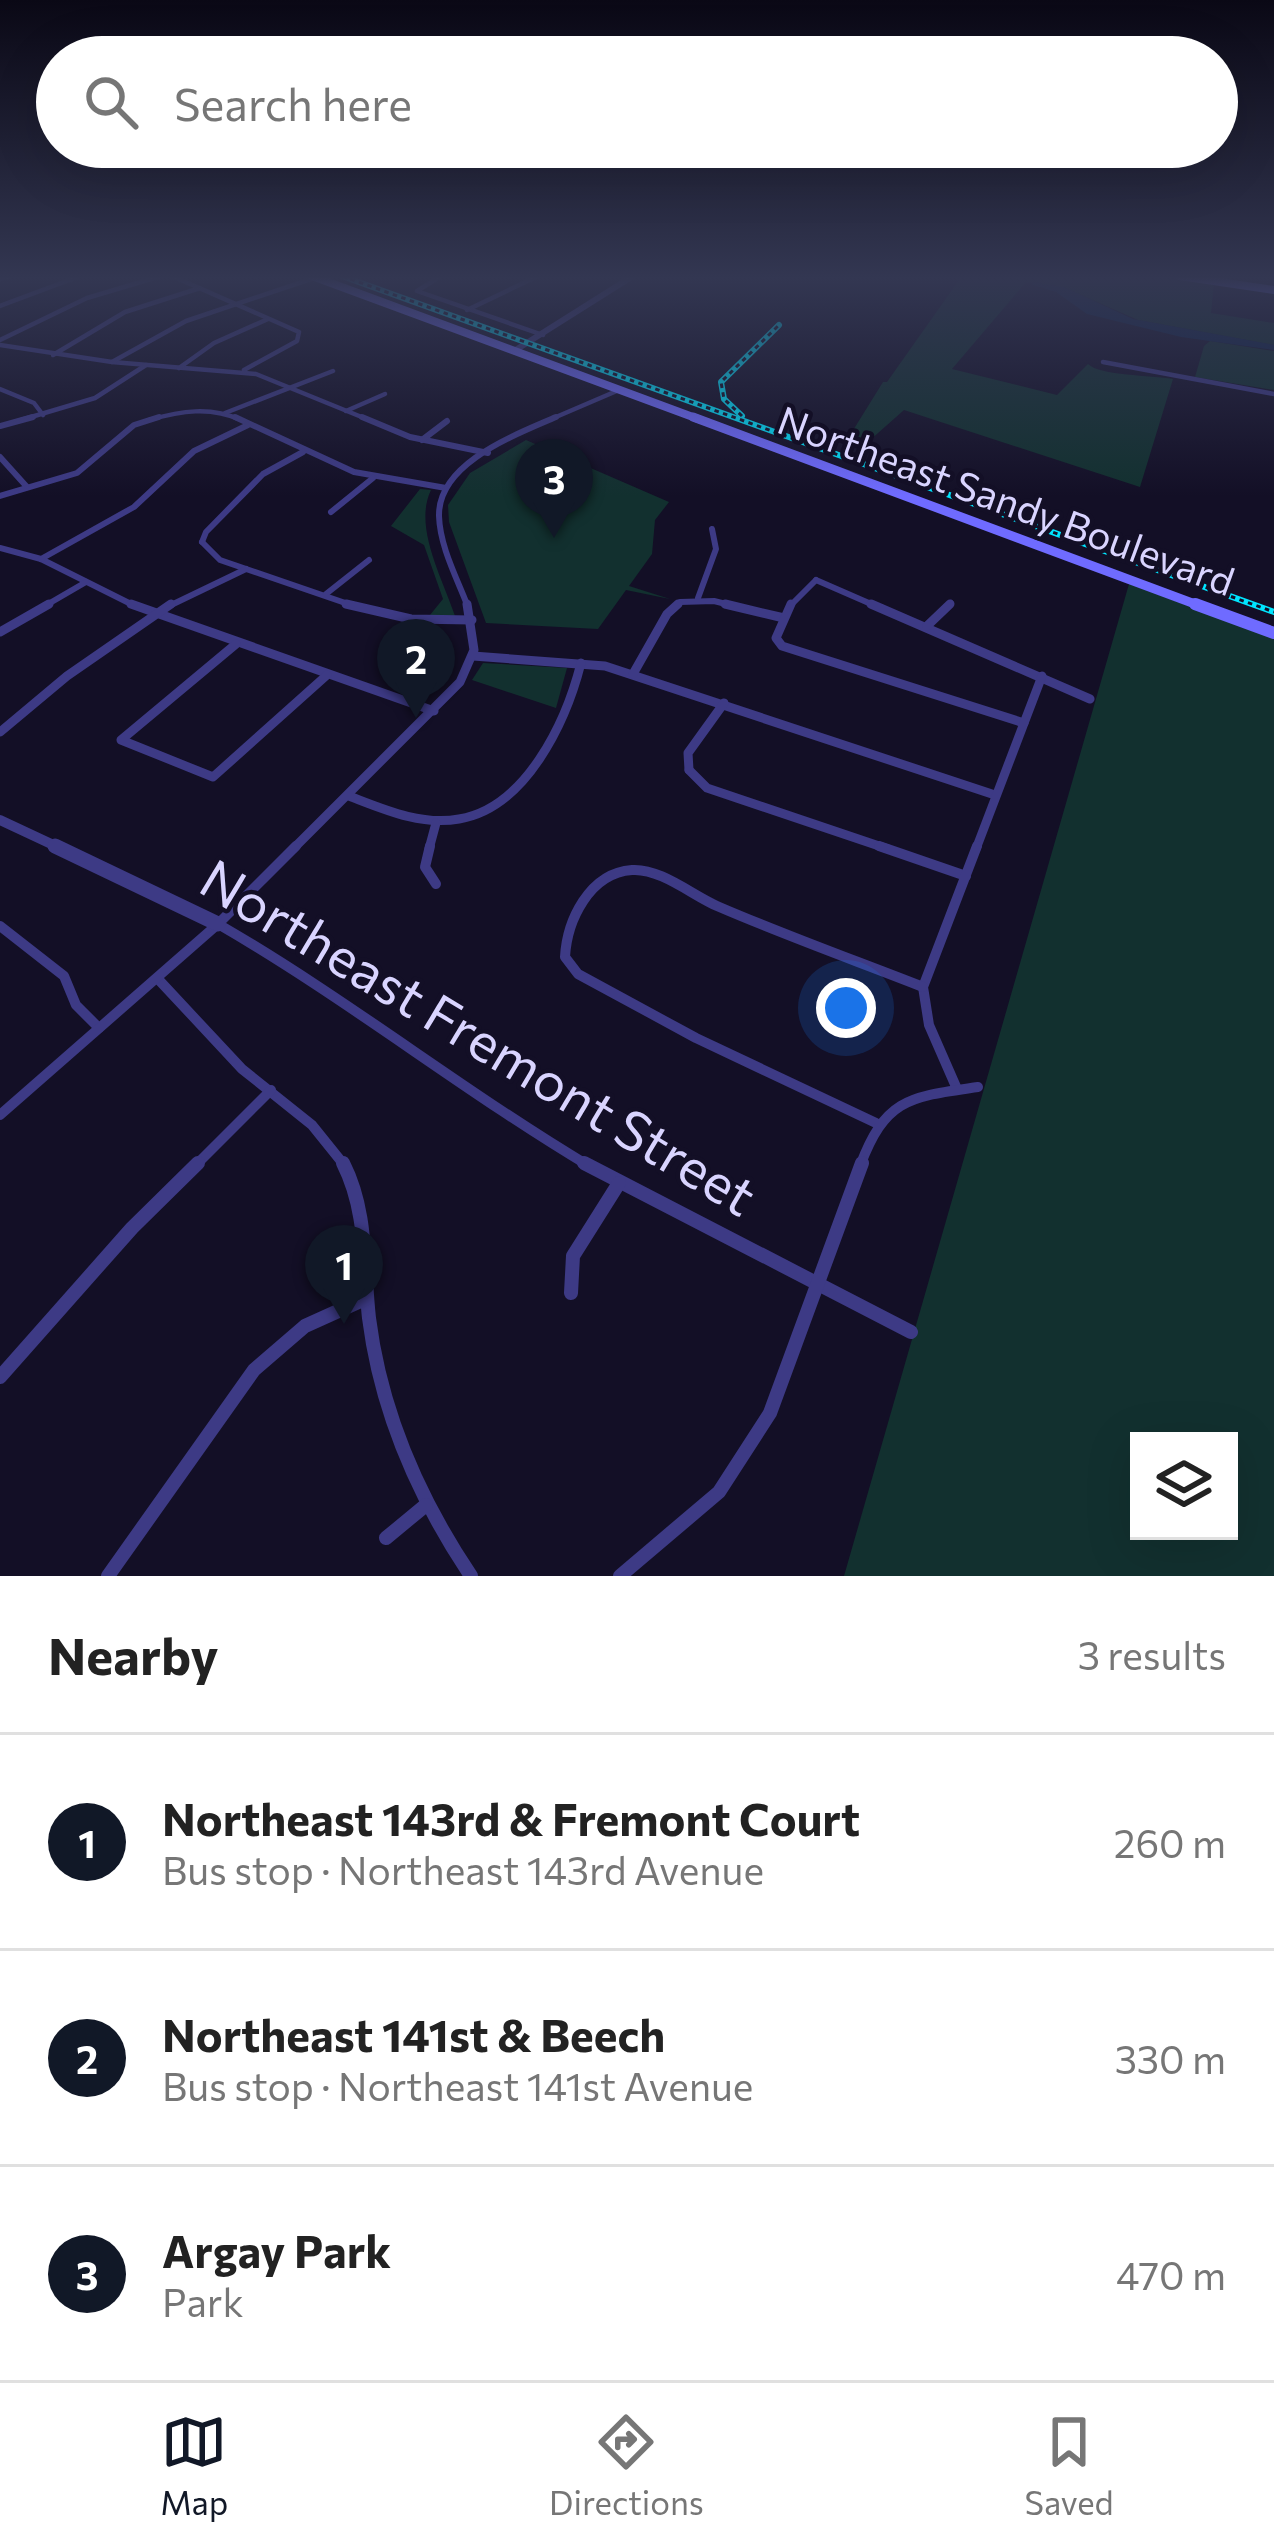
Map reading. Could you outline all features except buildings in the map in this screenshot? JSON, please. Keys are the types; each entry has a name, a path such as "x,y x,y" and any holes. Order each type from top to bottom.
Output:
{"main road":[{"name":"Northeast Sandy Boulevard","path":"510,350 1274,633"}],"street":[{"path":"31,350 112,362 241,371 291,386 422,440 488,453"},
{"path":"53,355 62,350"},
{"path":"112,362 133,350"},
{"path":"178,368 205,350"},
{"path":"241,371 278,350"},
{"path":"1103,362 1274,394"},
{"path":"0,426 110,392 146,365"},
{"path":"225,413 333,370"},
{"path":"0,389 34,403 43,415"},
{"path":"0,1115 218,923 453,691 473,656 472,620 438,520 437,506 446,488 488,453 619,390"},
{"path":"346,411 385,394"},
{"path":"0,496 76,473 134,425 184,406 225,413 304,452 374,477 446,488"},
{"path":"422,440 447,421"},
{"path":"40,559 134,507 194,451 248,424"},
{"path":"202,542 206,532 263,474 304,452"},
{"path":"0,457 27,487"},
{"path":"331,512 374,477"},
{"path":"698,598 716,549 712,529"},
{"path":"185,546 202,542"},
{"path":"202,542 213,557 326,594 428,622 472,620"},
{"path":"0,548 40,559 154,615 434,711"},
{"path":"326,594 369,560"},
{"path":"0,732 67,676 154,615 183,596 246,569"},
{"path":"1024,723 790,649 776,638 784,618 815,577 1090,699"},
{"path":"0,632 86,582"},
{"path":"633,674 672,607 698,598 784,618"},
{"path":"928,626 952,603"},
{"path":"236,644 121,740 213,777 327,676"},
{"path":"473,656 580,663 633,674 995,795"},
{"path":"349,796 394,814 436,823 500,805 518,789 572,700 580,663"},
{"path":"957,1089 929,1025 923,987 1042,676"},
{"path":"724,703 688,753 684,772 706,788 966,876"},
{"name":"Northeast Fremont Street","path":"0,820 218,923 316,980 493,1106 619,1183 910,1332"},
{"path":"436,823 425,867 436,884"},
{"path":"876,1123 696,1038 578,974 562,945 579,910 606,878 642,871 923,987"},
{"path":"0,926 64,976 76,1005 99,1028"},
{"path":"158,979 186,1001 226,1054 326,1136 347,1169 358,1201 374,1362 388,1414 426,1505 472,1576"},
{"path":"620,1576 719,1492 746,1456 770,1413 876,1123 917,1096 979,1087"},
{"path":"0,1377 132,1228 271,1090"},
{"path":"571,1293 573,1256 619,1183"},
{"path":"108,1576 276,1345 329,1310 367,1298"},
{"path":"386,1538 426,1505"}],"green space":[{"path":"910,350 969,350 952,369 1057,395 1088,364 1114,373 1173,379 1140,487 904,410 860,449 851,446 852,432"},
{"path":"1203,350 1274,351 1274,390 1195,377"},
{"path":"526,440 669,502 655,520 652,554 629,586 670,599 626,590 598,629 486,623 449,522 448,505 470,473"},
{"path":"420,489 431,490 425,520 428,536 455,616 430,615 443,599 424,545 391,526"},
{"path":"1129,584 1274,638 1274,1576 844,1576"},
{"path":"483,663 567,668 556,708 472,680"}],"railway":[{"path":"546,350 1274,612"},
{"path":"742,416 724,399 721,382 754,350"}],"place":[{"name":"Argay Park","path":"554,538"},
{"name":"Northeast 141st & Beech","path":"416,718"},
{"name":"Northeast 143rd & Fremont Court","path":"344,1324"}]}
